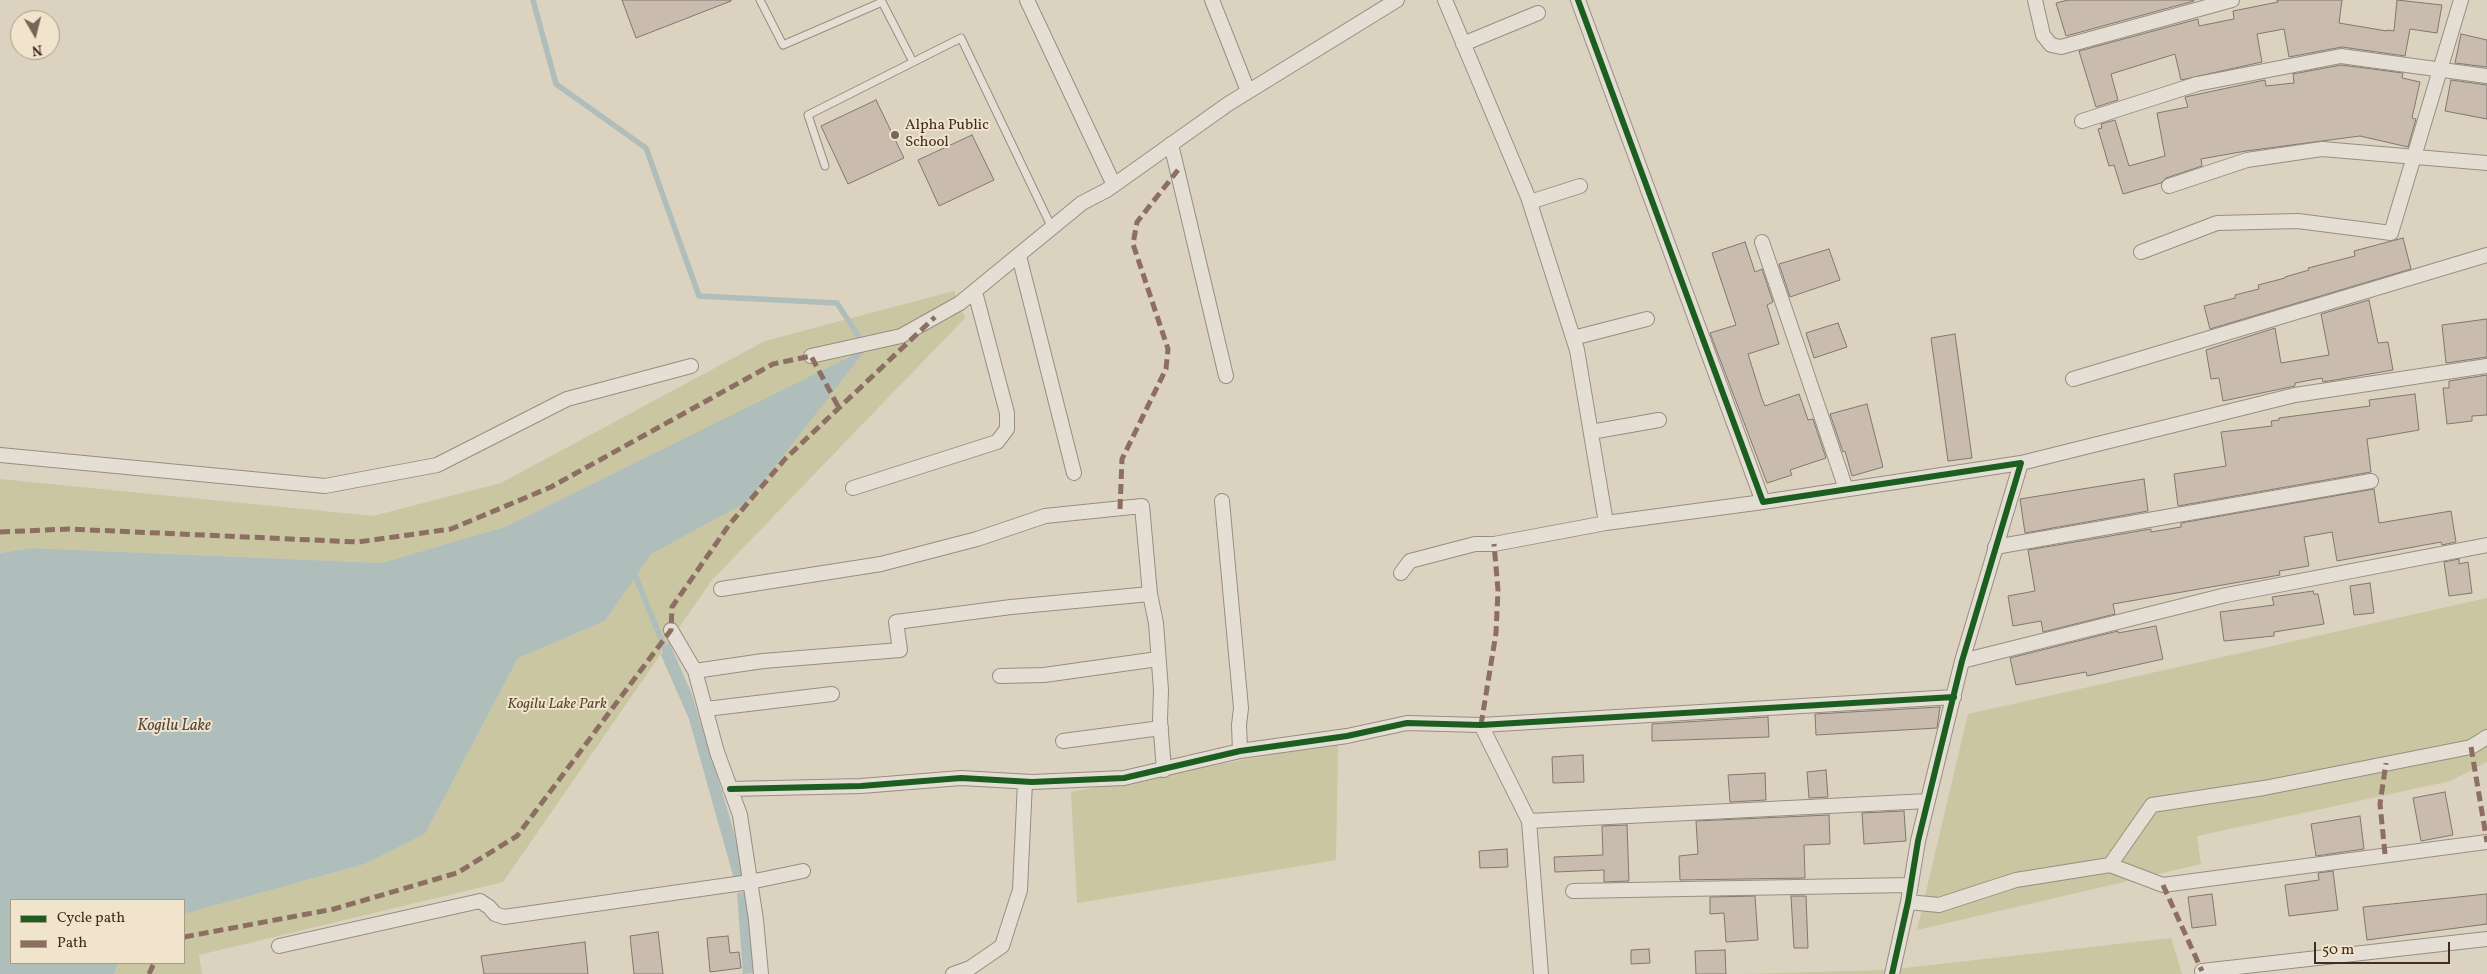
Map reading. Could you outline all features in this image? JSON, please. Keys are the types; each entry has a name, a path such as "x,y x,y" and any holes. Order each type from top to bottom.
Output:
{"street":[{"path":"1027,0 1114,185"},
{"path":"1212,0 1248,91"},
{"path":"811,356 901,336 960,303 1082,204 1114,185 1248,91 1396,0"},
{"path":"1445,0 1530,202 1573,338 1606,523"},
{"path":"1578,0 1763,502"},
{"path":"2035,0 2043,35 2051,45 2061,47 2232,0"},
{"path":"2141,252 2217,223 2298,221 2391,232 2461,0"},
{"path":"1463,44 1538,13"},
{"path":"2082,120 2197,84 2341,56 2487,76"},
{"path":"1172,144 1226,376"},
{"path":"2168,186 2247,160 2322,149 2487,164"},
{"path":"1530,202 1580,186"},
{"path":"1762,242 1846,489"},
{"path":"2073,379 2487,255"},
{"path":"1019,256 1074,473"},
{"path":"853,488 997,442 1008,430 1007,412 975,292"},
{"path":"1573,338 1647,320"},
{"path":"0,455 325,486 437,465 568,399 691,366"},
{"path":"1400,573 1410,561 1475,544 1494,544 1606,523 1763,502 2021,463 2295,395 2487,366"},
{"path":"1591,432 1659,420"},
{"path":"1892,974 1908,902 1909,885 1962,662 2021,463"},
{"path":"1995,547 2371,481"},
{"path":"1222,501 1242,708 1239,725 1240,751"},
{"path":"721,589 881,564 977,539 1045,516 1142,506 1150,594 1156,623 1164,770"},
{"path":"1962,662 2226,595 2487,546"},
{"path":"695,671 763,661 900,650 896,622 1011,607 1150,594"},
{"path":"671,630 695,671 717,752 740,815 762,974"},
{"path":"1000,676 1044,675 1158,660"},
{"path":"706,709 832,694"},
{"path":"730,789 862,786 962,778 1025,782 1124,778 1240,751 1347,736 1407,723 1480,726 1954,697"},
{"path":"1480,726 1530,821 1541,974"},
{"path":"1063,741 1161,728"},
{"path":"2110,865 2152,805 2264,788 2471,747 2487,737"},
{"path":"953,974 970,968 1002,946 1020,890 1025,782"},
{"path":"1530,821 1928,801"},
{"path":"1908,902 1939,905 2016,880 2110,865 2163,885 2487,842"},
{"path":"279,946 480,901 495,914 504,917 750,882 803,871"},
{"path":"1573,891 1909,885"},
{"path":"2203,974 2202,971 2487,940"}],"lane":[{"path":"760,0 783,46 881,1 913,62"},
{"path":"826,166 808,116 961,38 1052,228"}],"green space":[{"name":"Kogilu Lake Park","path":"954,291 965,318 712,580 503,882 199,955 202,974 114,974 118,964 185,964 185,914 365,864 425,834 518,658 605,621 650,554 747,502 865,349 505,527 381,563 31,548 0,553 0,479 373,516 501,483 765,341"},
{"path":"2487,598 2487,762 2450,781 2197,836 2201,864 1917,930 1968,714"},
{"path":"1338,742 1336,860 1077,903 1071,792"},
{"path":"2171,938 2182,974 1743,974 1887,970"}],"water":[{"name":"Kogilu Lake","path":"867,348 747,502 651,554 605,621 518,658 425,834 365,864 185,914 185,899 10,899 10,964 118,964 114,974 0,974 0,553 31,548 381,563 505,527"},
{"path":"669,642 691,692 730,818 745,876 734,879 689,719 661,655"},
{"path":"747,892 755,973 743,974 737,893"}],"building":[{"path":"622,0 731,0 731,1 636,38"},
{"path":"2068,0 2194,1 2066,36 2056,3"},
{"path":"2277,0 2342,0 2339,23 2387,31 2394,31 2397,0 2442,5 2437,33 2410,29 2405,56 2342,47 2289,57 2284,29 2257,34 2262,62 2181,80 2175,54 2111,74 2118,100 2096,107 2079,51 2198,19 2199,26 2234,19 2233,11 2278,2"},
{"path":"2461,34 2487,40 2487,67 2455,63"},
{"path":"2341,65 2403,73 2402,78 2420,82 2412,118 2416,119 2408,147 2360,136 2246,151 2201,159 2202,166 2166,178 2161,183 2123,194 2114,165 2109,166 2098,129 2102,128 2101,124 2115,120 2129,166 2165,156 2157,113 2188,107 2185,97 2265,80 2266,86 2294,83 2293,74"},
{"path":"2451,80 2487,85 2487,119 2445,111"},
{"path":"876,100 904,158 848,184 821,126"},
{"path":"972,135 994,180 939,206 918,160"},
{"path":"2403,238 2411,269 2210,329 2204,306 2235,298 2235,295 2259,289 2258,285 2309,270 2308,268 2355,256 2354,251"},
{"path":"1745,242 1755,272 1762,269 1773,302 1767,305 1779,344 1748,354 1762,399 1765,406 1799,394 1808,420 1813,419 1826,458 1790,470 1792,475 1767,483 1710,333 1736,325 1712,253"},
{"path":"1829,249 1840,280 1790,297 1779,264"},
{"path":"2369,300 2378,343 2388,342 2393,370 2323,382 2322,378 2295,383 2295,386 2223,401 2219,378 2211,379 2206,350 2275,328 2281,363 2329,355 2321,314"},
{"path":"2487,319 2487,357 2446,363 2442,325"},
{"path":"1838,323 1847,347 1814,358 1806,333"},
{"path":"1955,334 1972,458 1948,461 1931,338"},
{"path":"2487,375 2487,415 2472,416 2472,421 2447,424 2443,388 2449,388 2449,381"},
{"path":"2415,394 2419,430 2367,439 2371,472 2178,506 2174,474 2226,466 2221,432 2272,426 2271,421 2279,420 2279,418 2370,406 2369,400"},
{"path":"1867,404 1883,467 1852,476 1845,451 1843,452 1830,414"},
{"path":"2144,479 2148,511 2025,533 2020,499"},
{"path":"2374,489 2379,523 2451,511 2456,542 2442,545 2441,542 2337,561 2332,532 2304,537 2309,566 2279,571 2280,575 2113,604 2115,614 2043,632 2041,621 2013,626 2008,596 2035,591 2028,550 2151,529 2151,532 2181,527 2181,523"},
{"path":"2459,559 2459,564 2468,562 2472,593 2449,596 2444,562"},
{"path":"2370,583 2374,613 2354,615 2350,586"},
{"path":"2313,591 2314,594 2318,594 2324,624 2274,632 2274,636 2224,641 2220,612 2274,605 2272,597"},
{"path":"2156,626 2163,659 2087,676 2086,672 2016,685 2010,658 2118,631 2118,633"},
{"path":"1940,707 1937,728 1816,735 1815,714"},
{"path":"1768,717 1769,737 1652,741 1652,724"},
{"path":"1583,755 1584,782 1553,783 1552,757"},
{"path":"1826,770 1828,797 1809,798 1807,772"},
{"path":"1765,773 1766,800 1730,802 1728,775"},
{"path":"2445,792 2453,835 2421,841 2413,798"},
{"path":"1904,811 1906,841 1864,844 1862,813"},
{"path":"1829,815 1830,844 1804,845 1805,878 1680,880 1679,856 1698,854 1696,821"},
{"path":"2360,816 2364,849 2316,856 2311,824"},
{"path":"1627,825 1629,881 1604,882 1604,870 1555,872 1554,857 1603,855 1602,826"},
{"path":"1507,849 1508,867 1480,868 1479,851"},
{"path":"2333,871 2338,910 2289,916 2285,885 2319,880 2318,873"},
{"path":"2212,894 2216,925 2192,928 2188,897"},
{"path":"2487,894 2487,924 2367,940 2363,907"},
{"path":"1755,896 1758,940 1726,942 1724,913 1710,914 1710,897"},
{"path":"1791,896 1806,896 1808,948 1794,948"},
{"path":"658,932 663,974 634,974 630,936"},
{"path":"728,936 730,953 739,952 741,968 710,972 707,938"},
{"path":"585,942 588,974 484,974 481,956"},
{"path":"1649,949 1650,963 1631,964 1631,950"},
{"path":"1725,950 1726,974 1696,974 1695,951"}],"waterway":[{"path":"533,0 556,84 646,148 699,296 837,303 863,343"},
{"path":"633,570 667,654"}],"marked path":[{"path":"1120,509 1122,459 1166,369 1168,349 1133,244 1137,222 1178,170"},
{"path":"185,937 334,909 457,873 517,836 671,630 672,607 729,525 785,459 935,317"},
{"path":"0,532 69,529 358,542 451,529 551,487 773,364 811,356 839,408"},
{"path":"1481,725 1496,633 1498,590 1494,544"},
{"path":"2471,747 2487,842"},
{"path":"2385,854 2380,804 2386,763"},
{"path":"2163,885 2202,971"},
{"path":"149,974 154,964"}],"cycle path":[{"path":"1578,0 1763,502 2021,463 1962,661 1918,841 1908,902 1892,974"},
{"path":"730,789 861,786 961,778 1032,782 1124,778 1240,751 1347,736 1407,723 1481,725 1954,697"}],"place":[{"name":"Alpha Public School","path":"895,135"}]}
